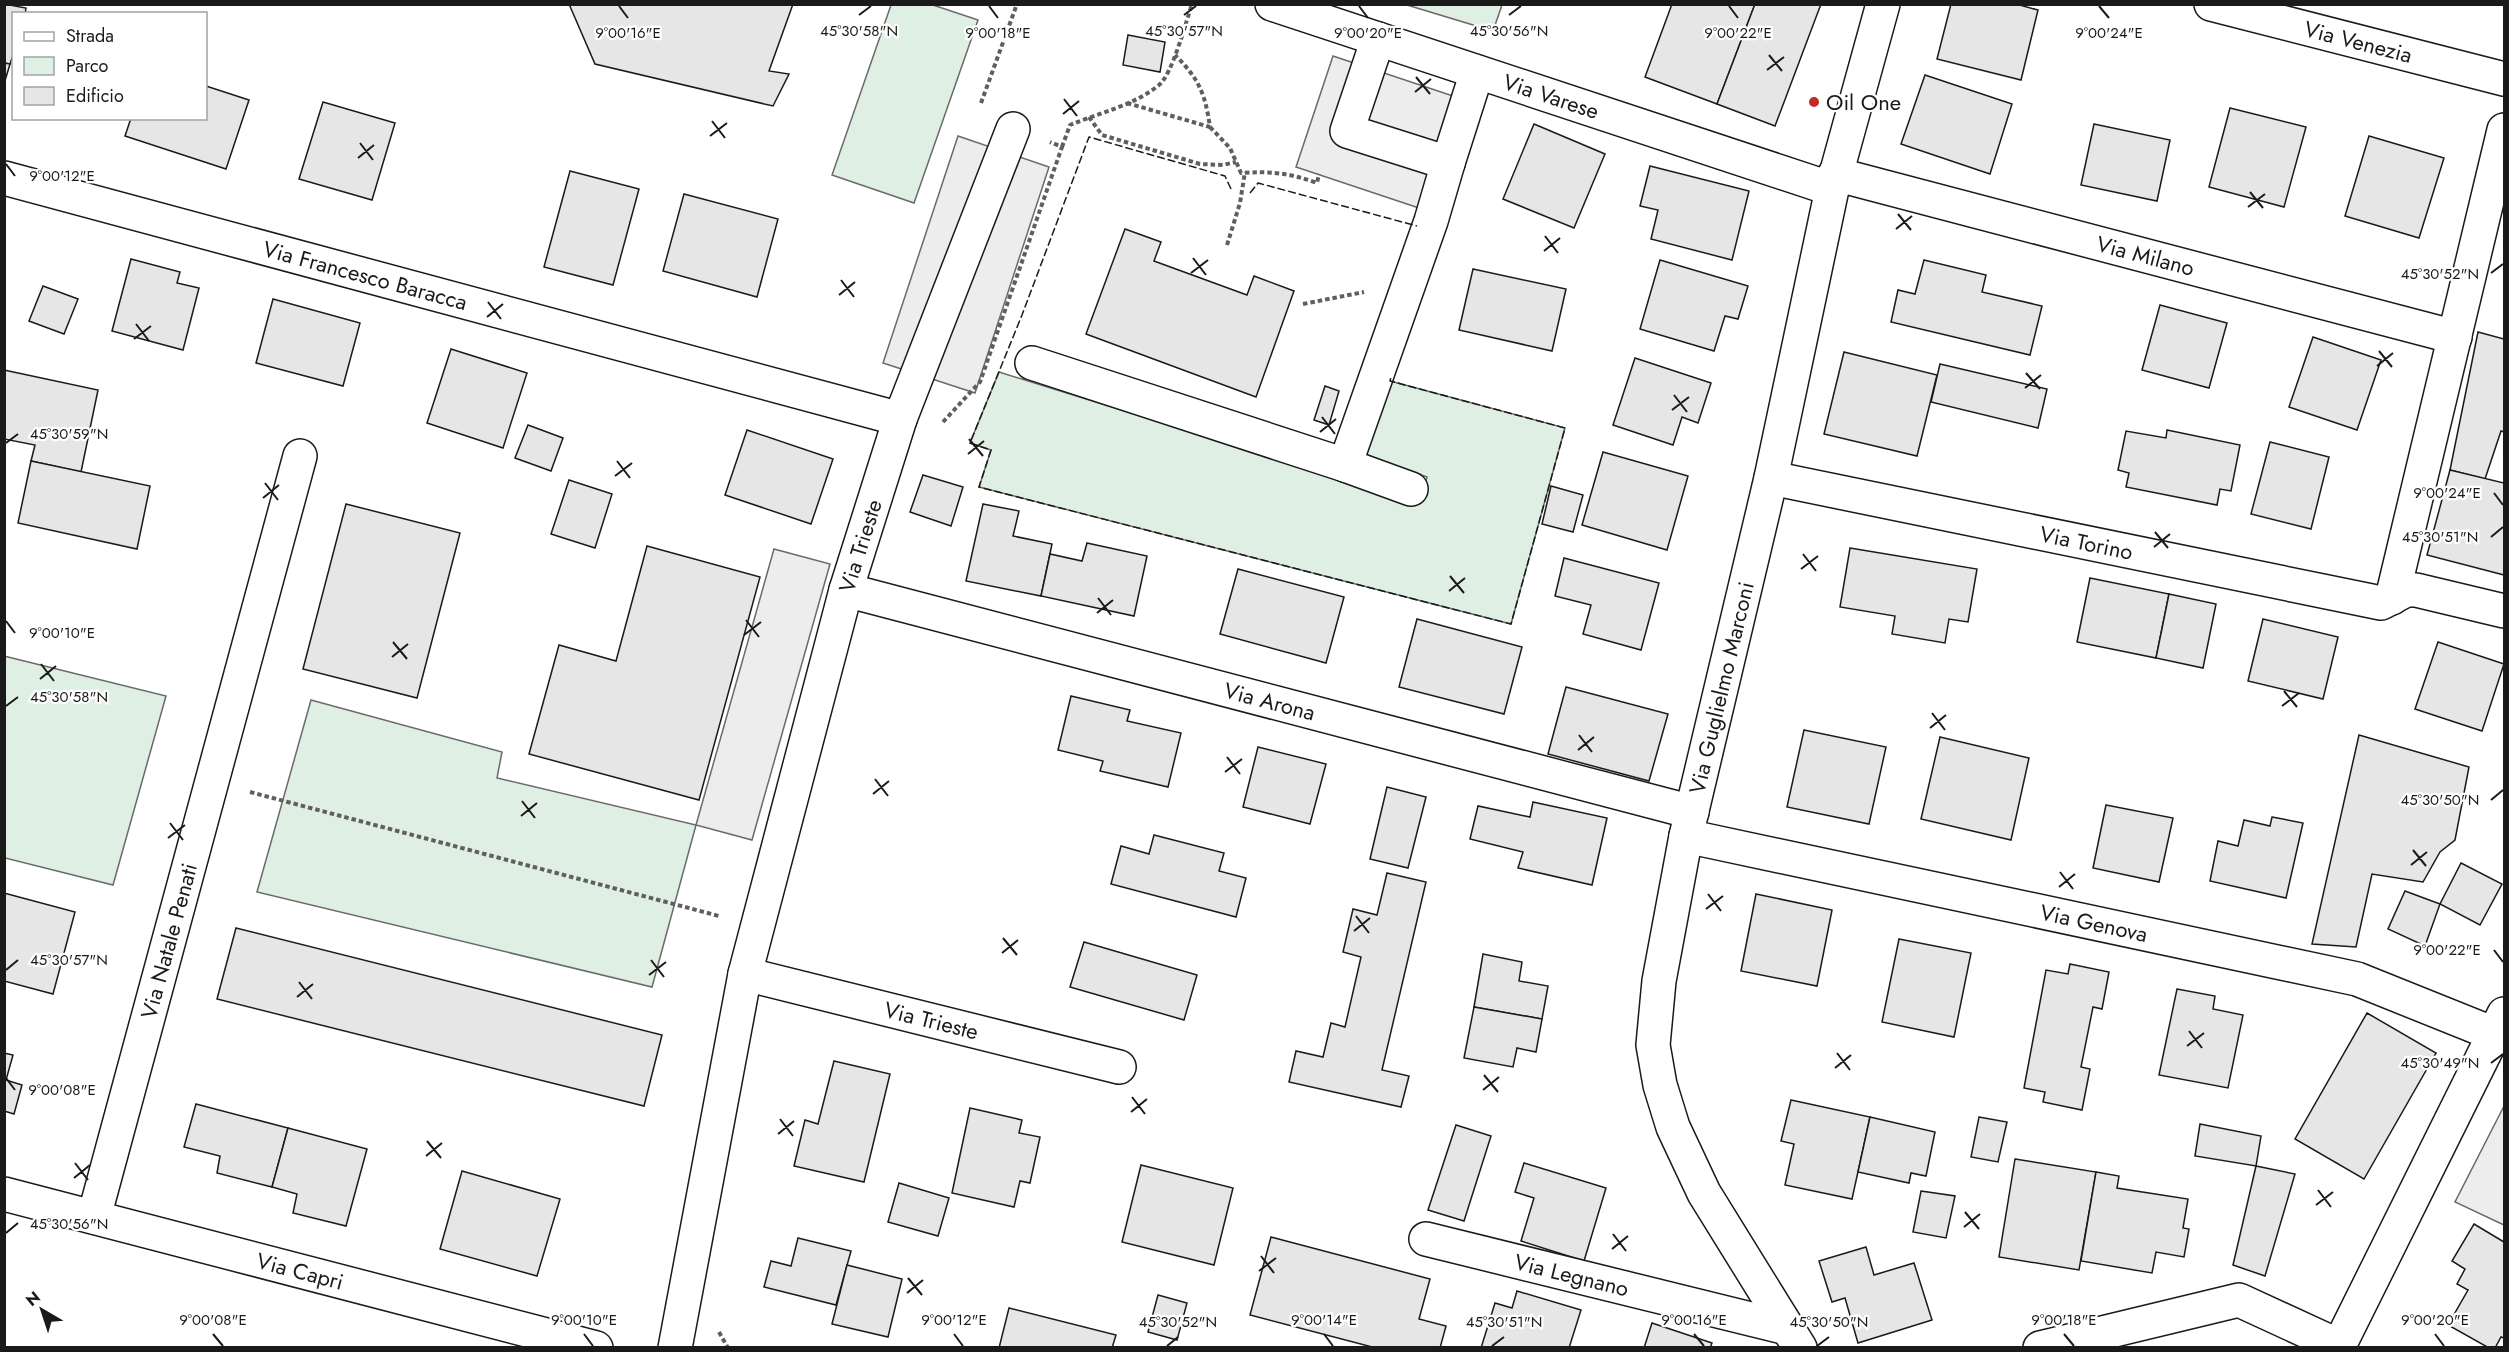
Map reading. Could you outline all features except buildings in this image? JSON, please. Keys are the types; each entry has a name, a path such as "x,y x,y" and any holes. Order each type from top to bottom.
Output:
{"street":[{"name":"Via Varese","path":"1272,4 1477,72 1834,181"},
{"name":"Via Guglielmo Marconi","path":"1793,1337 1704,1193 1673,1127 1660,1085 1653,1045 1659,981 1689,824 1771,478 1834,181 1883,4"},
{"name":"Via Venezia","path":"2211,4 2505,79"},
{"path":"1377,39 1347,131 1448,163"},
{"path":"1345,465 1409,283 1477,72"},
{"name":"Via Trieste","path":"675,1347 745,974 846,590 900,419 1012,129"},
{"path":"2392,598 2505,130"},
{"name":"Via Francesco Baracca","path":"4,178 900,419"},
{"name":"Via Milano","path":"1834,181 2455,337"},
{"path":"1032,363 1412,489"},
{"name":"Via Natale Penati","path":"94,1217 300,456"},
{"name":"Via Torino","path":"1771,478 2381,603 2406,590 2416,590 2505,610"},
{"name":"Via Arona","path":"846,590 1689,824"},
{"name":"Via Genova","path":"1689,824 2357,979 2499,1024"},
{"name":"Via Trieste","path":"745,974 1119,1066"},
{"path":"2040,1347 2239,1300 2339,1347 2499,1024"},
{"name":"Via Capri","path":"4,1194 596,1347"},
{"name":"Via Legnano","path":"1426,1239 1793,1337"}],"path":[{"path":"1017,4 977,117 1062,147"},
{"path":"942,423 980,381 1070,125 1126,103 1161,84 1175,55 1192,4"},
{"path":"1175,55 1189,69 1205,97 1210,127"},
{"path":"1126,103 1210,127 1230,148 1241,173 1267,171 1298,176 1317,183 1319,174"},
{"path":"1089,117 1102,135 1200,164 1223,165 1236,162"},
{"path":"1227,244 1240,202 1245,172"},
{"path":"1302,304 1409,283"},
{"path":"212,781 757,926"},
{"path":"714,1323 728,1347"}],"green space":[{"path":"891,5 933,5 978,20 914,203 832,175"},
{"path":"1407,5 1502,5 1493,31"},
{"path":"999,372 1420,503 1427,477 1365,455 1390,381 1565,428 1511,624 979,487 991,450 970,443"},
{"path":"4,656 166,696 113,885 5,858"},
{"path":"311,700 502,752 497,778 696,825 652,987 257,892"}],"shaded area":[{"path":"1333,56 1477,104 1440,215 1296,167"},
{"path":"958,136 1049,167 975,393 883,363"},
{"path":"774,549 830,564 752,840 696,825"},
{"path":"2504,1106 2504,1225 2455,1202"}],"fence":[{"path":"1231,189 1225,176 1089,137 1022,315 970,443 991,450 979,487 1511,624 1565,428 1390,381 1391,377"},
{"path":"1250,193 1258,183 1417,226"}],"place":[{"name":"Oil One","path":"1814,102"}]}
